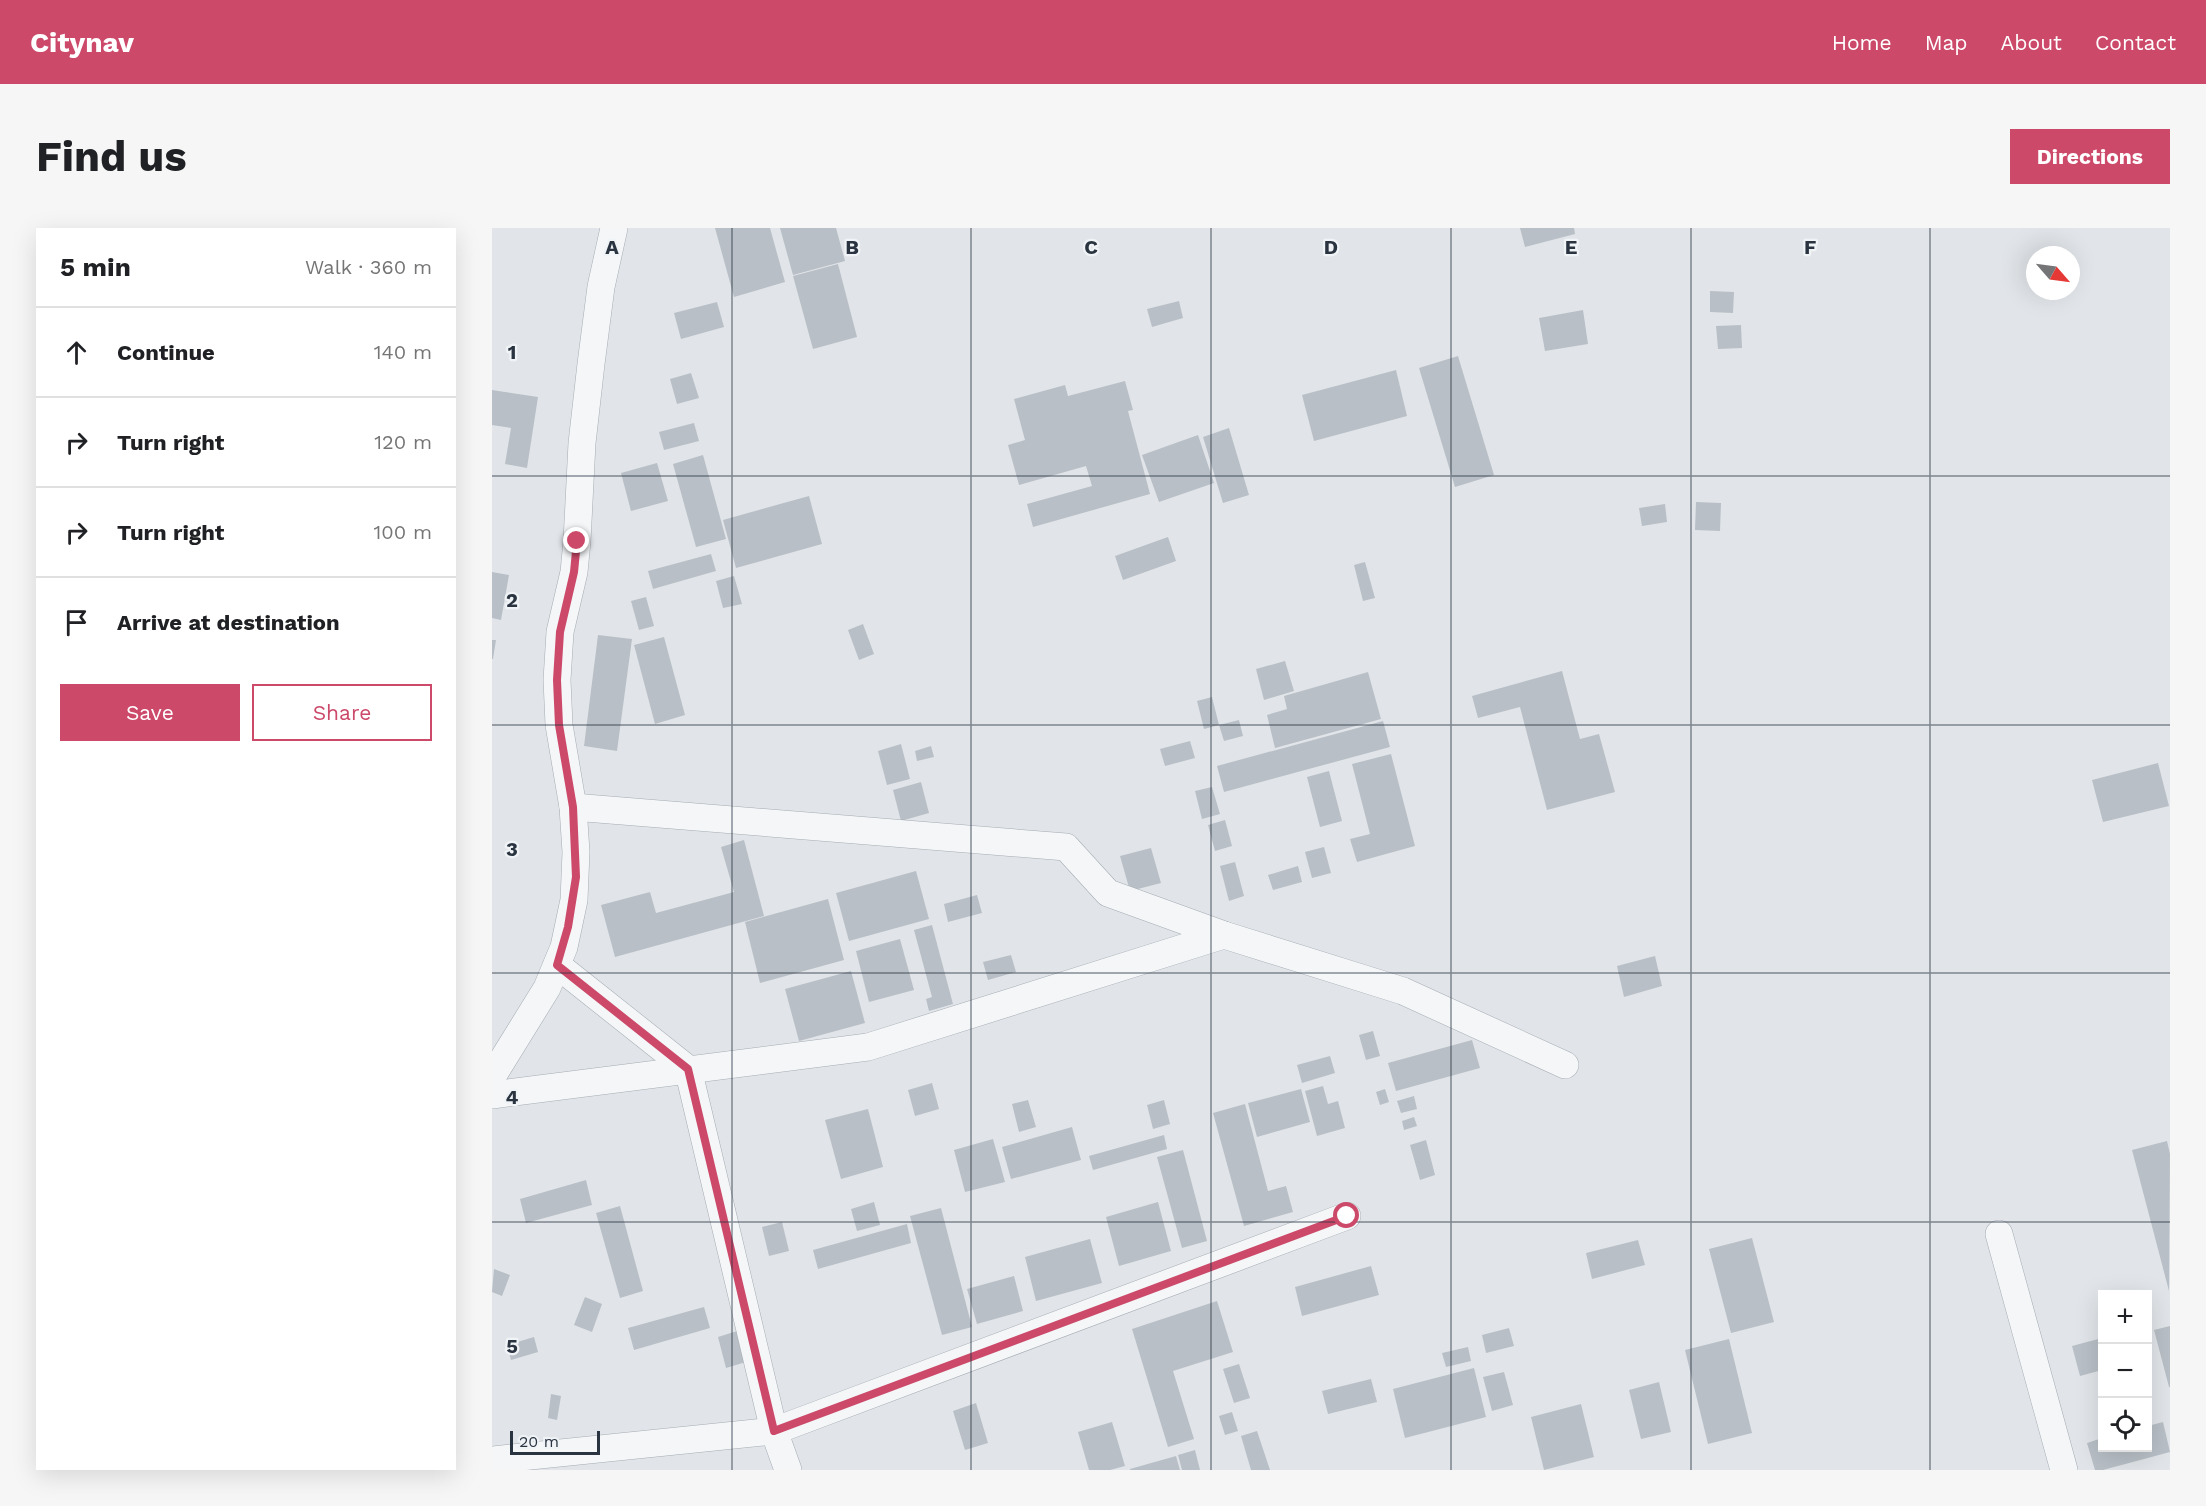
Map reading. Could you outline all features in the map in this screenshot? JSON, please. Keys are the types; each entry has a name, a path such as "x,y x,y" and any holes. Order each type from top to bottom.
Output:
{"street":[{"path":"492,1077 547,988 557,965 568,927 576,877 573,807 559,725 557,680 560,632 574,572 582,443 601,287 614,228"},
{"path":"573,807 1066,847 1108,893 1224,934 1403,991 1565,1065"},
{"path":"492,1095 868,1047 1224,934"},
{"path":"557,965 688,1069 774,1431 788,1470"},
{"path":"492,1460 774,1431 1347,1216"},
{"path":"1999,1234 2062,1469"}],"building":[{"path":"715,228 770,228 785,282 734,297"},
{"path":"780,228 836,228 845,261 793,275"},
{"path":"1520,228 1574,228 1575,234 1525,247"},
{"path":"838,264 857,337 813,349 793,276"},
{"path":"1710,291 1734,292 1733,313 1710,312"},
{"path":"1179,301 1183,318 1152,327 1147,309"},
{"path":"717,302 724,327 681,339 674,313"},
{"path":"1583,310 1588,344 1545,351 1539,318"},
{"path":"1741,325 1742,348 1718,349 1716,326"},
{"path":"1458,356 1494,475 1455,487 1419,368"},
{"path":"1396,370 1407,416 1314,441 1302,395"},
{"path":"691,373 699,398 677,404 670,379"},
{"path":"1125,381 1133,410 1128,411 1150,494 1033,527 1027,504 1092,486 1086,466 1019,485 1008,445 1025,440 1014,399 1065,385 1068,396"},
{"path":"492,390 538,397 527,468 505,464 511,428 492,425"},
{"path":"694,423 699,441 664,450 659,432"},
{"path":"1229,428 1249,495 1223,503 1203,437"},
{"path":"1198,435 1214,483 1159,502 1142,455"},
{"path":"703,455 726,539 696,547 673,464"},
{"path":"657,463 668,501 631,511 621,473"},
{"path":"809,496 822,544 736,568 723,520"},
{"path":"1696,502 1721,503 1720,531 1695,530"},
{"path":"1665,504 1667,522 1642,526 1639,508"},
{"path":"1168,537 1176,561 1123,580 1115,556"},
{"path":"711,554 716,571 653,589 648,571"},
{"path":"1365,562 1375,598 1363,601 1354,565"},
{"path":"492,572 509,575 501,620 492,618"},
{"path":"734,576 742,604 723,608 716,581"},
{"path":"646,597 654,626 639,630 631,601"},
{"path":"863,624 874,654 859,660 848,630"},
{"path":"598,635 632,639 617,751 584,746"},
{"path":"664,637 685,715 655,724 634,645"},
{"path":"492,640 496,640 493,659 492,659"},
{"path":"1285,661 1294,691 1264,700 1256,669"},
{"path":"1562,671 1580,739 1599,734 1615,792 1547,810 1520,707 1478,718 1472,696"},
{"path":"1368,672 1381,719 1275,748 1267,715 1287,709 1284,696"},
{"path":"1212,697 1219,725 1204,729 1197,701"},
{"path":"1239,720 1243,736 1224,741 1219,725"},
{"path":"1383,721 1390,747 1224,792 1217,766"},
{"path":"1190,741 1195,758 1165,766 1160,749"},
{"path":"901,744 910,779 887,785 878,751"},
{"path":"931,746 934,757 917,761 915,751"},
{"path":"1391,754 1415,846 1357,862 1350,839 1370,834 1352,764"},
{"path":"2158,763 2169,806 2103,822 2092,780"},
{"path":"1329,771 1342,821 1320,827 1307,777"},
{"path":"921,782 929,813 901,821 893,790"},
{"path":"1212,787 1220,814 1202,819 1195,791"},
{"path":"1225,820 1232,846 1215,851 1208,825"},
{"path":"744,840 764,916 615,957 601,905 650,892 656,913 734,892 721,847"},
{"path":"1324,847 1331,873 1312,878 1305,852"},
{"path":"1151,848 1161,883 1130,891 1120,856"},
{"path":"1235,862 1244,896 1229,901 1220,866"},
{"path":"1298,866 1302,882 1273,890 1268,875"},
{"path":"916,871 929,919 849,941 836,893"},
{"path":"977,895 982,913 948,922 944,904"},
{"path":"828,899 844,960 760,983 745,922"},
{"path":"932,925 953,1004 929,1011 926,999 932,997 914,930"},
{"path":"900,939 914,990 869,1002 856,951"},
{"path":"1011,955 1016,972 988,980 983,962"},
{"path":"1655,956 1662,986 1624,997 1617,966"},
{"path":"851,971 865,1023 799,1041 785,989"},
{"path":"1373,1031 1380,1056 1366,1060 1359,1035"},
{"path":"1472,1040 1480,1068 1396,1091 1388,1063"},
{"path":"1330,1056 1335,1073 1302,1083 1297,1065"},
{"path":"932,1083 939,1109 915,1116 908,1090"},
{"path":"1323,1086 1328,1104 1338,1101 1345,1128 1317,1136 1305,1091"},
{"path":"1301,1089 1310,1122 1257,1137 1248,1103"},
{"path":"1385,1089 1389,1102 1380,1105 1376,1092"},
{"path":"1414,1096 1417,1109 1401,1113 1397,1101"},
{"path":"1028,1100 1036,1127 1019,1132 1012,1104"},
{"path":"1164,1100 1170,1124 1153,1129 1147,1105"},
{"path":"1245,1104 1268,1191 1286,1186 1293,1212 1244,1226 1213,1113"},
{"path":"868,1109 883,1167 841,1179 825,1120"},
{"path":"1414,1117 1417,1126 1404,1130 1402,1121"},
{"path":"1072,1127 1081,1160 1011,1179 1002,1147"},
{"path":"1164,1135 1167,1149 1093,1170 1089,1156"},
{"path":"993,1139 1005,1182 965,1192 954,1150"},
{"path":"1426,1140 1435,1175 1420,1180 1410,1145"},
{"path":"2167,1141 2170,1154 2169,1291 2132,1150"},
{"path":"1183,1150 1207,1241 1182,1248 1157,1157"},
{"path":"586,1180 592,1205 526,1223 520,1199"},
{"path":"874,1202 880,1225 857,1231 851,1209"},
{"path":"1158,1202 1171,1251 1119,1266 1106,1217"},
{"path":"620,1206 643,1291 620,1298 596,1213"},
{"path":"941,1208 972,1327 942,1335 910,1216"},
{"path":"782,1222 789,1251 769,1256 762,1227"},
{"path":"907,1224 911,1243 818,1269 813,1250"},
{"path":"1752,1238 1774,1322 1731,1333 1709,1249"},
{"path":"1090,1239 1102,1283 1036,1301 1025,1257"},
{"path":"1638,1240 1645,1265 1592,1279 1586,1253"},
{"path":"1371,1266 1379,1295 1302,1316 1295,1287"},
{"path":"494,1269 510,1275 502,1296 492,1292"},
{"path":"1014,1276 1023,1311 977,1324 967,1289"},
{"path":"585,1297 602,1304 592,1332 574,1325"},
{"path":"1217,1301 1233,1352 1173,1371 1194,1439 1168,1447 1132,1329"},
{"path":"704,1307 710,1328 634,1350 628,1328"},
{"path":"2170,1326 2170,1387 2169,1387 2154,1330"},
{"path":"1509,1328 1514,1346 1486,1353 1482,1335"},
{"path":"737,1331 746,1362 726,1368 718,1337"},
{"path":"534,1337 538,1352 511,1360 507,1345"},
{"path":"1729,1339 1752,1433 1708,1444 1685,1350"},
{"path":"2098,1339 2098,1371 2080,1376 2072,1346"},
{"path":"1468,1347 1471,1361 1446,1367 1442,1353"},
{"path":"1239,1364 1250,1398 1234,1403 1223,1369"},
{"path":"1474,1368 1486,1417 1405,1438 1393,1389"},
{"path":"1504,1372 1513,1405 1492,1411 1483,1377"},
{"path":"1371,1379 1377,1402 1328,1414 1322,1391"},
{"path":"1659,1382 1671,1432 1641,1439 1629,1390"},
{"path":"551,1394 561,1396 557,1420 548,1418"},
{"path":"976,1403 988,1443 965,1450 953,1411"},
{"path":"1581,1404 1594,1457 1544,1470 1531,1417"},
{"path":"1232,1412 1238,1431 1225,1435 1219,1416"},
{"path":"1112,1422 1125,1466 1110,1470 1089,1470 1078,1432"},
{"path":"2163,1422 2170,1452 2103,1470 2095,1470 2087,1443 2098,1439 2098,1452 2152,1452 2152,1425"},
{"path":"1257,1431 1270,1470 1251,1470 1241,1436"},
{"path":"1195,1450 1200,1470 1182,1470 1178,1455"},
{"path":"1176,1456 1180,1470 1130,1470 1130,1469"}],"route":[{"path":"577,541 574,572 560,632 557,680 559,725 565,771 573,807 576,877 574,900 564,947 557,965 688,1069 774,1431 1347,1216"}]}
